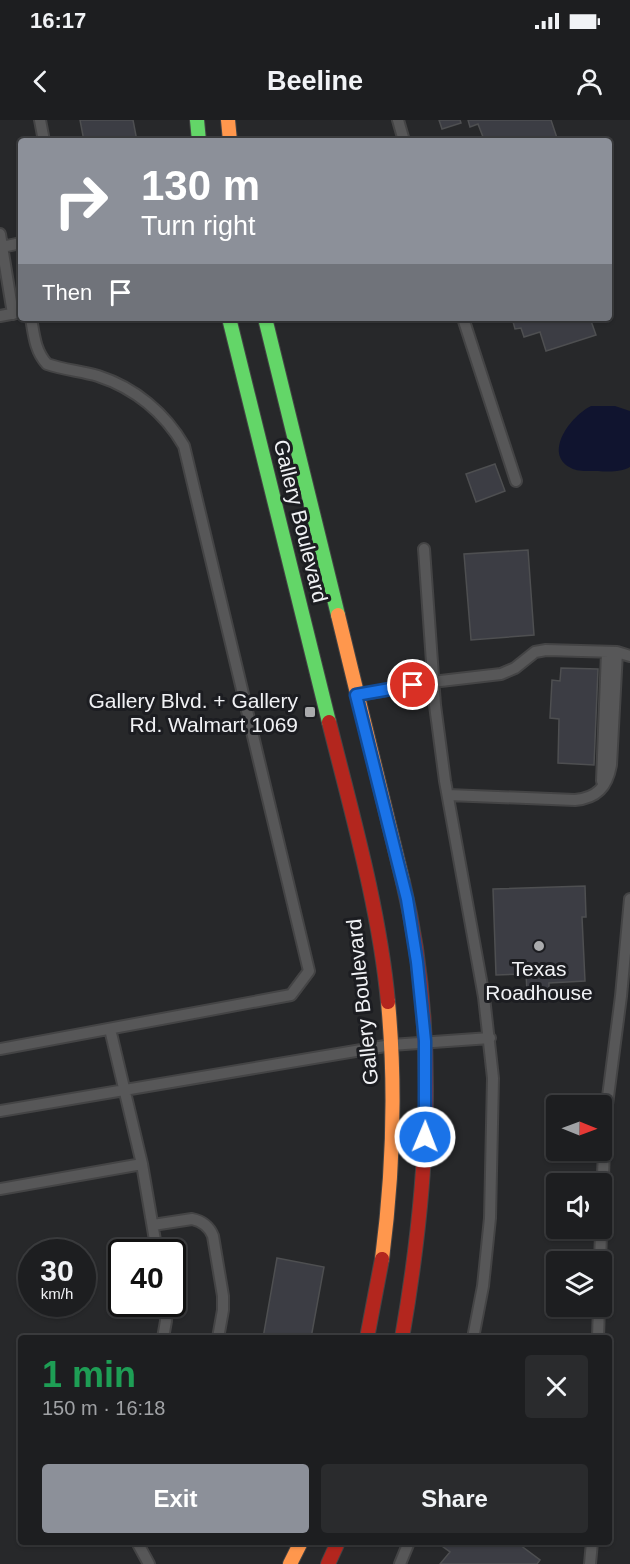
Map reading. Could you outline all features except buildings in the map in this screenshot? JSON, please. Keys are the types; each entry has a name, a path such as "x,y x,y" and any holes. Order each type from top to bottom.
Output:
{"street":[{"path":"197,120 199,138"},
{"path":"228,120 230,138"},
{"name":"Gallery Boulevard","path":"230,321 366,871 384,969 392,1077 389,1191 382,1259 368,1335"},
{"name":"Gallery Boulevard","path":"267,321 407,899 417,962 425,1041 425,1156 416,1264 403,1335"},
{"path":"290,1564 300,1545"},
{"path":"328,1564 337,1545"}],"lane":[{"path":"40,120 43,138"},
{"path":"398,120 403,138"},
{"path":"0,234 17,313 0,316"},
{"path":"3,247 18,244"},
{"path":"0,1049 291,995 309,971 184,446 159,412 141,398 103,378 47,364 40,357 32,321"},
{"path":"464,321 516,481"},
{"path":"424,549 432,682 448,795 490,1038 494,1078 492,1189 483,1286 474,1335"},
{"path":"356,695 432,682 501,674 515,668 535,652 546,650 612,652 630,656"},
{"path":"448,795 575,800 596,795 606,783 611,765 612,652"},
{"path":"600,1251 605,1120 621,996 630,899"},
{"path":"110,1029 142,1164 155,1239"},
{"path":"0,1111 391,1045 490,1038"},
{"path":"0,1189 142,1164"},
{"path":"153,1225 192,1219 198,1220 210,1229 223,1296 219,1335"},
{"path":"164,1335 166,1317"},
{"path":"598,1335 599,1317"},
{"path":"139,1545 149,1564"},
{"path":"400,1564 408,1545"},
{"path":"590,1564 592,1545"}],"water":[{"path":"591,406 615,406 630,411 630,467 615,471 581,471 571,468 563,461 559,453 563,435 576,417"}],"traffic: fast":[{"path":"197,120 199,138"},
{"path":"230,321 329,722"},
{"path":"266,321 338,615"}],"traffic: slow":[{"path":"228,120 230,138"},
{"path":"338,615 403,882"},
{"path":"382,1259 389,1195 393,1098 388,1002"},
{"path":"290,1564 300,1545"}],"traffic: jam":[{"path":"329,722 371,896 388,1002"},
{"path":"402,1335 418,1224 426,1110 422,995 403,882"},
{"path":"368,1335 382,1259"},
{"path":"328,1564 337,1545"}],"place":[{"name":"Gallery Blvd. + Gallery Rd. Walmart 1069","path":"310,712"},
{"name":"Texas Roadhouse","path":"539,946"}],"route":[{"path":"413,685 356,695 407,899 417,962 425,1041 425,1137"}]}
